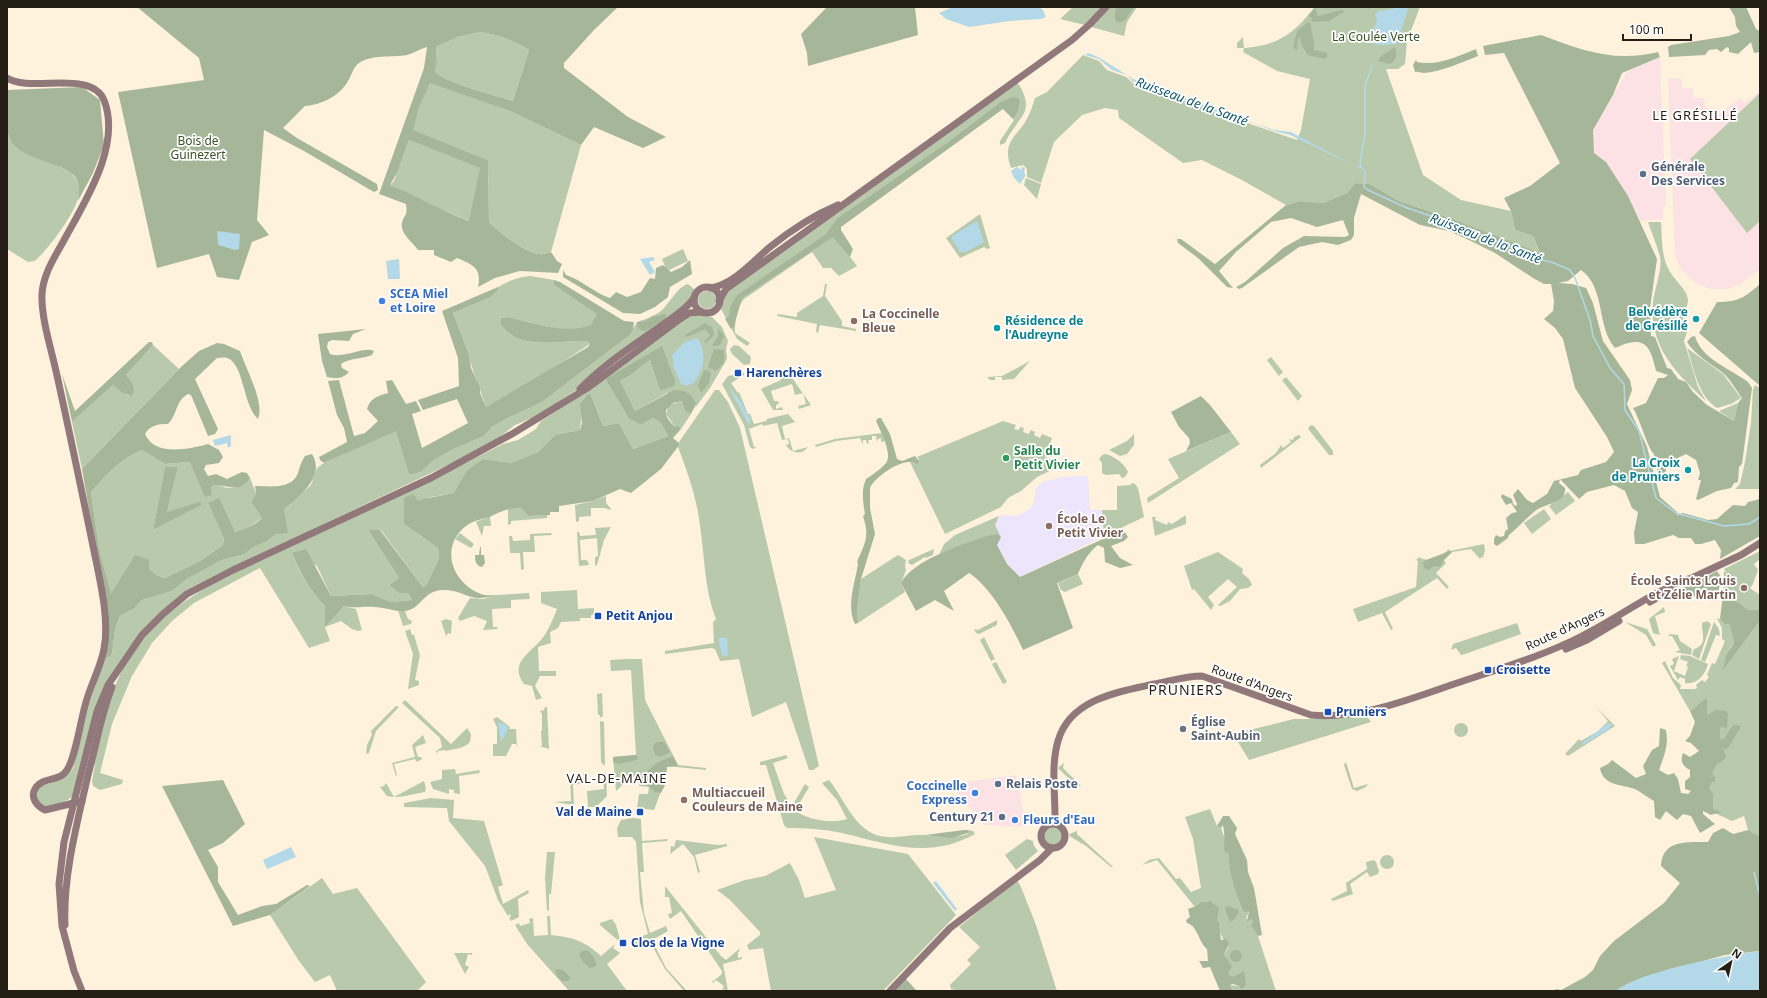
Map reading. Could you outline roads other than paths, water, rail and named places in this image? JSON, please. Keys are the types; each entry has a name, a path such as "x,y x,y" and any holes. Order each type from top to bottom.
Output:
{"main road":[{"path":"82,991 62,926 59,884 64,842 97,711 108,685 142,635 163,614 188,594 233,570 431,478 512,434 589,387 689,313 709,313 715,310 726,289 1066,44 1090,24 1106,7"},
{"path":"7,78 22,83 76,83 84,85 98,91 103,97 107,108 107,142 103,161 96,179 53,260 44,283 42,295 52,350 77,463 102,595 104,649 86,700 70,766 62,776 41,783 36,787 33,794 36,804 45,810 82,801"},
{"path":"576,394 604,367 676,315 694,298 700,289 710,288 726,282 750,266 771,246 820,213 852,198"},
{"path":"710,288 717,293 719,301"},
{"path":"694,298 696,306 702,312"},
{"name":"Route d'Angers","path":"1054,824 1054,762 1055,750 1061,732 1073,715 1091,702 1105,696 1186,677 1202,676 1311,715 1326,716 1368,710 1407,699 1549,652 1589,633 1661,589 1697,576 1758,545"},
{"path":"69,952 65,924 66,891 82,801 107,700 124,662"},
{"path":"890,991 950,928 1040,860 1042,856 1052,848 1058,847 1065,840 1064,831 1054,824 1044,826 1040,833 1043,844 1042,856"},
{"path":"1043,844 1052,848"}],"water":[{"path":"953,7 1039,7 1043,10 1046,17 1041,19 1010,21 969,27 946,19 939,13"},
{"path":"1396,7 1409,7 1396,44 1379,45 1367,42 1377,22 1375,14 1379,11"},
{"path":"1088,53 1100,58 1126,75 1112,70 1099,59 1085,55"},
{"path":"1127,75 1133,79 1154,86 1162,92 1182,97 1195,104 1199,102 1207,107 1210,106 1221,112 1274,130 1291,132 1359,168 1290,135 1220,114 1209,108 1206,109 1198,105 1194,106 1182,99 1160,93 1154,88 1132,81"},
{"path":"1022,166 1025,169 1024,173 1026,175 1020,184 1014,178 1011,171 1017,167 1021,170"},
{"path":"977,221 984,242 966,252 960,252 952,239 952,236"},
{"path":"217,231 240,234 239,249 235,250 218,245"},
{"path":"653,257 655,260 649,262 655,272 650,275 640,259"},
{"path":"399,259 400,279 388,279 386,261"},
{"path":"696,338 699,340 703,352 704,357 702,367 694,383 685,386 681,384 674,368 672,355 685,342"},
{"path":"727,384 741,402 751,420 749,425"},
{"path":"231,435 231,446 228,448 227,443 215,446 213,440"},
{"path":"727,638 728,656 722,655 718,639"},
{"path":"499,722 507,726 508,729 501,742 498,724"},
{"path":"1608,723 1612,724 1609,729 1583,745 1581,744"},
{"path":"291,847 296,857 267,869 263,860"},
{"path":"936,881 957,909 955,911 933,883"},
{"path":"1760,951 1760,991 1615,991 1628,983 1664,970 1706,960"}],"waterway":[{"path":"1361,167 1360,162 1365,134 1365,86 1372,66"},
{"name":"Ruisseau de la Santé","path":"1357,166 1361,167 1365,172 1364,187 1368,190 1407,208 1458,225 1531,257 1554,263 1570,270 1575,278 1590,320 1593,336 1610,368 1624,384 1625,410 1639,431 1656,498 1676,513 1724,526 1749,524 1760,517"},
{"path":"1754,872 1760,897"}],"place":[{"name":"Générale Des Services","path":"1643,174"},
{"name":"SCEA Miel et Loire","path":"382,301"},
{"name":"Belvédère de Grésillé","path":"1696,319"},
{"name":"La Coccinelle Bleue","path":"854,321"},
{"name":"Résidence de l'Audreyne","path":"997,328"},
{"name":"Harenchères","path":"738,373"},
{"name":"Salle du Petit Vivier","path":"1006,458"},
{"name":"La Croix de Pruniers","path":"1688,470"},
{"name":"École Le Petit Vivier","path":"1049,526"},
{"name":"École Saints Louis et Zélie Martin","path":"1744,588"},
{"name":"Petit Anjou","path":"598,616"},
{"name":"Croisette","path":"1488,670"},
{"name":"Pruniers","path":"1328,712"},
{"name":"Église Saint-Aubin","path":"1183,729"},
{"name":"Relais Poste","path":"998,784"},
{"name":"Coccinelle Express","path":"975,793"},
{"name":"Multiaccueil Couleurs de Maine","path":"684,800"},
{"name":"Val de Maine","path":"640,812"},
{"name":"Century 21","path":"1002,817"},
{"name":"Fleurs d'Eau","path":"1015,820"},
{"name":"Clos de la Vigne","path":"623,943"}],"district":[{"name":"LE GRÉSILLÉ","path":"1695,115"},
{"name":"PRUNIERS","path":"1186,690"},
{"name":"VAL-DE-MAINE","path":"617,778"}],"park label":[{"name":"La Coulée Verte","path":"1376,37"},
{"name":"Bois de Guinezert","path":"198,148"}]}
